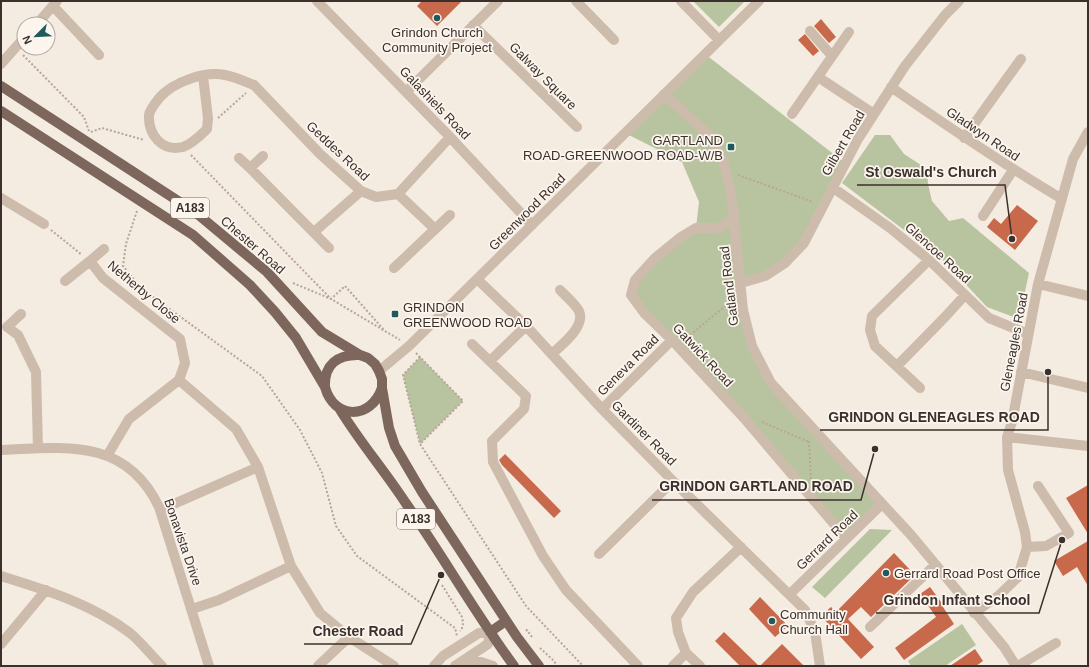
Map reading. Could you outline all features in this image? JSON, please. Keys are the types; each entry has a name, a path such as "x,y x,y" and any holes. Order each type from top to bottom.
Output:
{"main road":[{"name":"Chester Road","path":"1,86 195,212 267,272 322,332 371,361 379,371"},
{"name":"A183","path":"1,111 193,235 250,285 275,312 296,338 325,387 327,396 332,403 339,408 351,428 405,502 514,666"},
{"path":"325,387 324,377 333,362 350,354 360,355"},
{"name":"A183","path":"379,371 382,379 382,388 389,428 395,446 422,492 506,621 539,666"},
{"path":"339,408 348,412 365,410 373,404 382,388"},
{"path":"490,632 506,621"}],"street":[{"name":"Galashiels Road","path":"317,1 450,137 532,225"},
{"path":"406,92 498,1"},
{"path":"576,1 614,40"},
{"path":"681,1 719,40"},
{"name":"Greenwood Road","path":"379,371 409,346 478,279 759,1"},
{"name":"Gilbert Road","path":"741,283 765,276 785,263 804,243 858,139 874,114 905,66 945,15 959,1"},
{"path":"44,16 55,3 99,55"},
{"name":"Galway Square","path":"473,25 577,127"},
{"path":"810,31 832,56"},
{"path":"792,114 849,32"},
{"path":"1,64 16,48"},
{"path":"964,138 1020,59"},
{"name":"Geddes Road","path":"160,145 150,126 149,114 154,103 165,92 190,78 223,75 254,85 320,154 360,191 376,198 398,194"},
{"path":"160,145 174,148 183,147 200,136 207,129 208,118 203,76"},
{"path":"818,77 874,114"},
{"name":"Gladwyn Road","path":"892,87 964,138 1013,170 1062,199"},
{"name":"Gatland Road","path":"664,94 709,136 723,160 732,192 741,283 742,310 752,346 771,383 910,535 1004,648 1017,666"},
{"name":"Gleneagles Road","path":"974,613 998,596 1018,577 1027,547 1025,532 1008,470 1007,437 1012,422 1038,284 1073,160 1088,132"},
{"path":"435,229 398,194 450,137"},
{"path":"250,168 263,156"},
{"path":"239,158 329,248"},
{"path":"983,216 1013,170"},
{"name":"Glencoe Road","path":"832,187 890,228 929,260 989,318 1028,334"},
{"path":"314,232 360,191"},
{"path":"1,198 44,224"},
{"path":"394,268 450,215"},
{"name":"Gatwick Road","path":"735,217 719,228 696,228 681,238 654,259 635,280 631,295 645,314 675,342 744,418 846,538"},
{"name":"Netherby Close","path":"65,281 104,249"},
{"path":"920,388 875,346 870,330 872,316 929,260"},
{"name":"Netherby Close","path":"90,261 103,278 180,339 185,363 179,380"},
{"name":"Gardiner Road","path":"478,279 526,326 602,409 673,481 805,610 815,632 820,666"},
{"path":"1038,284 1088,296"},
{"path":"552,354 578,328 580,320 579,311 560,290"},
{"path":"896,366 965,295"},
{"path":"21,314 4,330 18,335 36,372 38,448"},
{"path":"490,361 526,326"},
{"name":"Geneva Road","path":"602,409 675,342"},
{"path":"472,344 526,396 524,409 492,442 493,462 543,556 566,590 638,666"},
{"path":"1021,372 1088,388"},
{"path":"107,456 129,419 179,380 236,429 258,467 291,566 320,613 349,637 394,666"},
{"path":"1007,437 1088,446"},
{"name":"Bonavista Drive","path":"1,450 38,448 76,449 98,452 120,462 135,473 152,492 160,510 210,666"},
{"path":"160,510 258,467"},
{"path":"599,554 673,481"},
{"path":"1027,547 1046,546 1069,533 1038,486"},
{"name":"Gerrard Road","path":"790,594 882,504"},
{"path":"700,666 686,653 678,632 676,618 693,592 740,547"},
{"path":"870,627 935,565"},
{"path":"192,609 220,600 291,566"},
{"path":"1,576 46,590 91,608 130,633 162,666"},
{"path":"1,644 46,590"},
{"path":"434,666 443,656 479,633 490,632 488,644 455,666"},
{"path":"318,666 349,637"},
{"path":"1017,666 1056,643"},
{"path":"673,666 686,653"},
{"path":"464,660 481,662 493,666"}],"path":[{"path":"24,56 84,117 90,132"},
{"path":"207,129 254,85"},
{"path":"83,128 90,132 102,128 160,145"},
{"path":"183,147 331,299"},
{"path":"726,171 822,206"},
{"path":"140,200 126,244 123,266 142,289 262,376 300,430 322,473 336,526 356,556 455,628 457,635 462,630 462,617 442,585"},
{"path":"44,224 90,261"},
{"path":"288,281 331,299 409,346 463,401 420,444"},
{"path":"331,299 345,286 386,332"},
{"path":"675,342 729,303 742,302"},
{"path":"420,357 403,375 420,444 526,606 583,666"},
{"path":"744,418 752,418 809,442"},
{"path":"809,495 812,491 809,442 817,434"}],"green space":[{"path":"693,1 745,1 719,27"},
{"path":"705,54 845,163 804,243 785,263 741,283 743,310 771,383 882,504 846,538 631,295 635,280 696,228 699,202 682,162 625,133"},
{"path":"875,135 890,135 904,154 927,169 928,184 932,201 949,221 963,218 1029,273 1019,319 987,307 941,258 842,183"},
{"path":"420,357 463,401 420,444 403,375"},
{"path":"870,529 892,530 825,598 812,587"},
{"path":"962,624 976,645 945,666 911,666 908,661"}],"building":[{"name":"Grindon Church Community Project","path":"422,1 462,1 437,26 417,6"},
{"path":"821,19 836,37 829,43 814,26"},
{"path":"805,34 819,51 813,56 798,40"},
{"path":"1017,205 1038,221 1015,250 987,227 994,218 1001,224"},
{"path":"505,454 561,511 554,518 502,465 499,460"},
{"path":"1088,485 1088,534 1066,498"},
{"path":"1088,541 1088,586 1077,567 1063,576 1054,561"},
{"path":"894,553 915,575 871,617 861,607 848,619 874,647 861,659 821,616 831,607 836,612"},
{"path":"930,587 944,606 943,607 954,624 904,660 895,648 936,617 920,594"},
{"path":"760,597 788,626 775,637 749,609"},
{"path":"724,632 759,666 740,666 715,641"},
{"path":"782,644 804,666 760,666"},
{"path":"975,649 983,661 976,666 950,666"}],"place":[{"name":"Grindon Church Community Project","path":"437,18"},
{"name":"GARTLAND ROAD-GREENWOOD ROAD-W/B","path":"731,147"},
{"name":"St Oswald's Church","path":"1012,239"},
{"name":"GRINDON GREENWOOD ROAD","path":"395,314"},
{"name":"GRINDON GLENEAGLES ROAD","path":"1048,372"},
{"name":"GRINDON GARTLAND ROAD","path":"875,449"},
{"name":"Grindon Infant School","path":"1062,540"},
{"name":"Gerrard Road Post Office","path":"886,573"},
{"name":"Chester Road","path":"441,575"},
{"name":"Community Church Hall","path":"772,621"}]}
